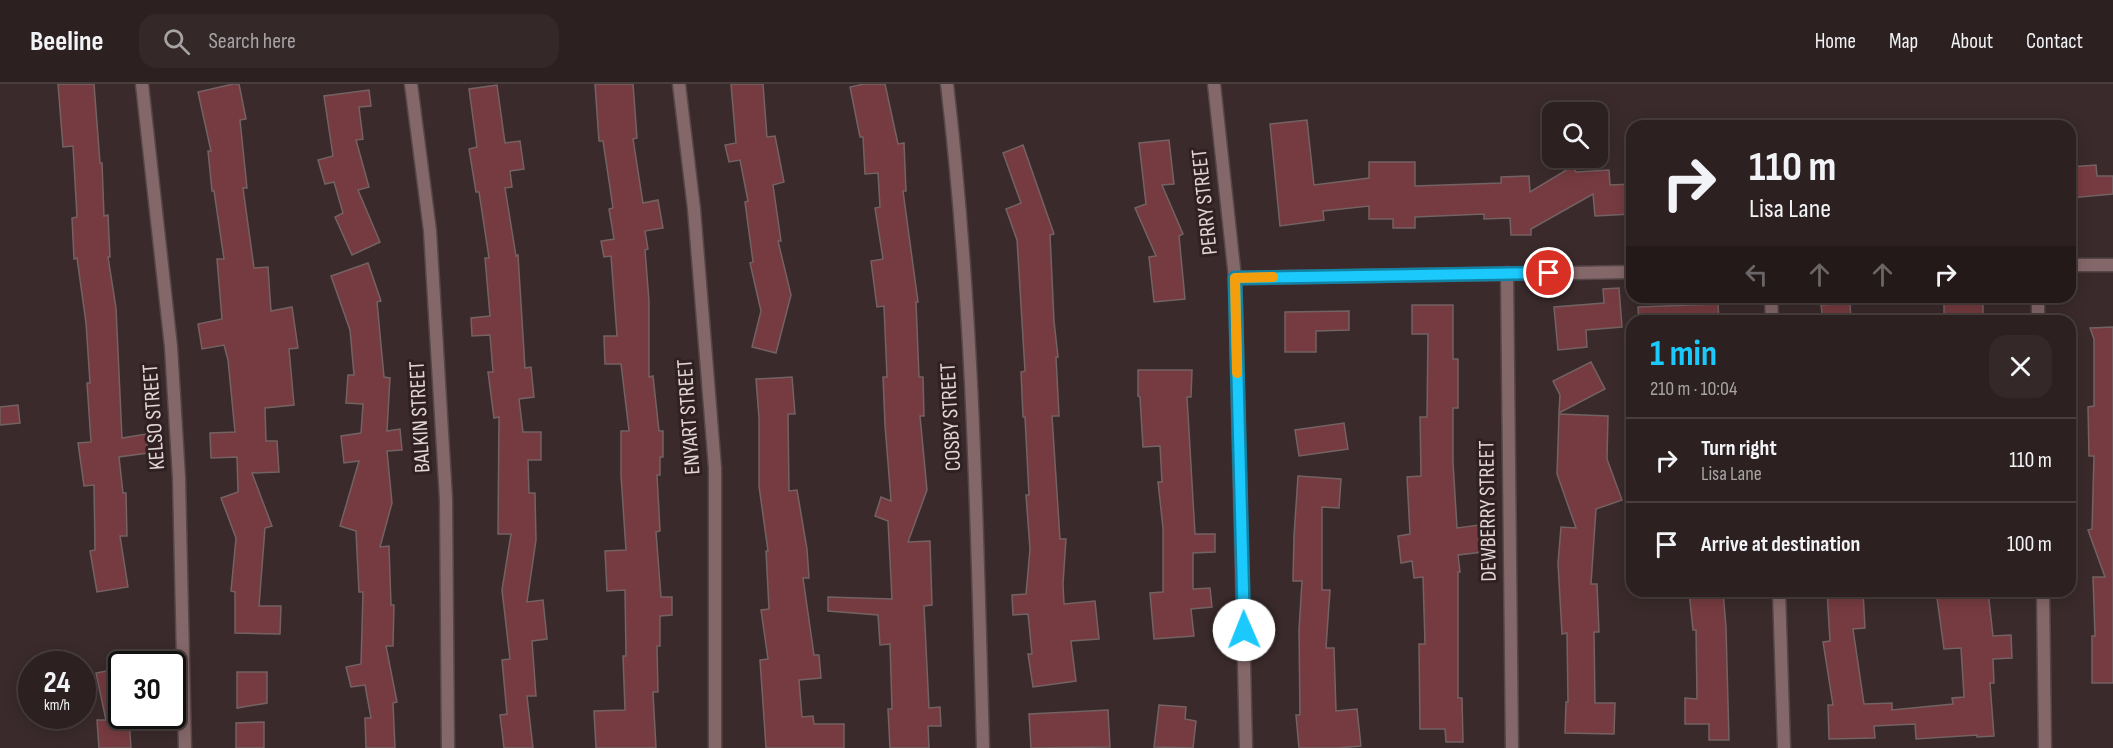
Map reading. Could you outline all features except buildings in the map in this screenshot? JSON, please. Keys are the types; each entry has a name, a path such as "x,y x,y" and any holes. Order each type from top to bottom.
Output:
{"street":[{"name":"KELSO STREET","path":"142,84 171,347 179,478 185,748"},
{"name":"BALKIN STREET","path":"411,84 430,231 446,499 448,748"},
{"name":"ENYART STREET","path":"679,84 694,209 715,468 715,748"},
{"name":"COSBY STREET","path":"947,84 974,416 983,748"},
{"name":"PERRY STREET","path":"1214,84 1235,278 1246,748"},
{"path":"2076,266 2113,265"},
{"path":"1235,278 1626,272"},
{"name":"DEWBERRY STREET","path":"1507,273 1512,748"},
{"path":"1779,597 1784,748"},
{"path":"2043,597 2045,748"}],"slow traffic":[{"path":"1237,373 1235,278 1273,277"}],"route":[{"path":"1244,630 1235,278 1549,273"}]}
